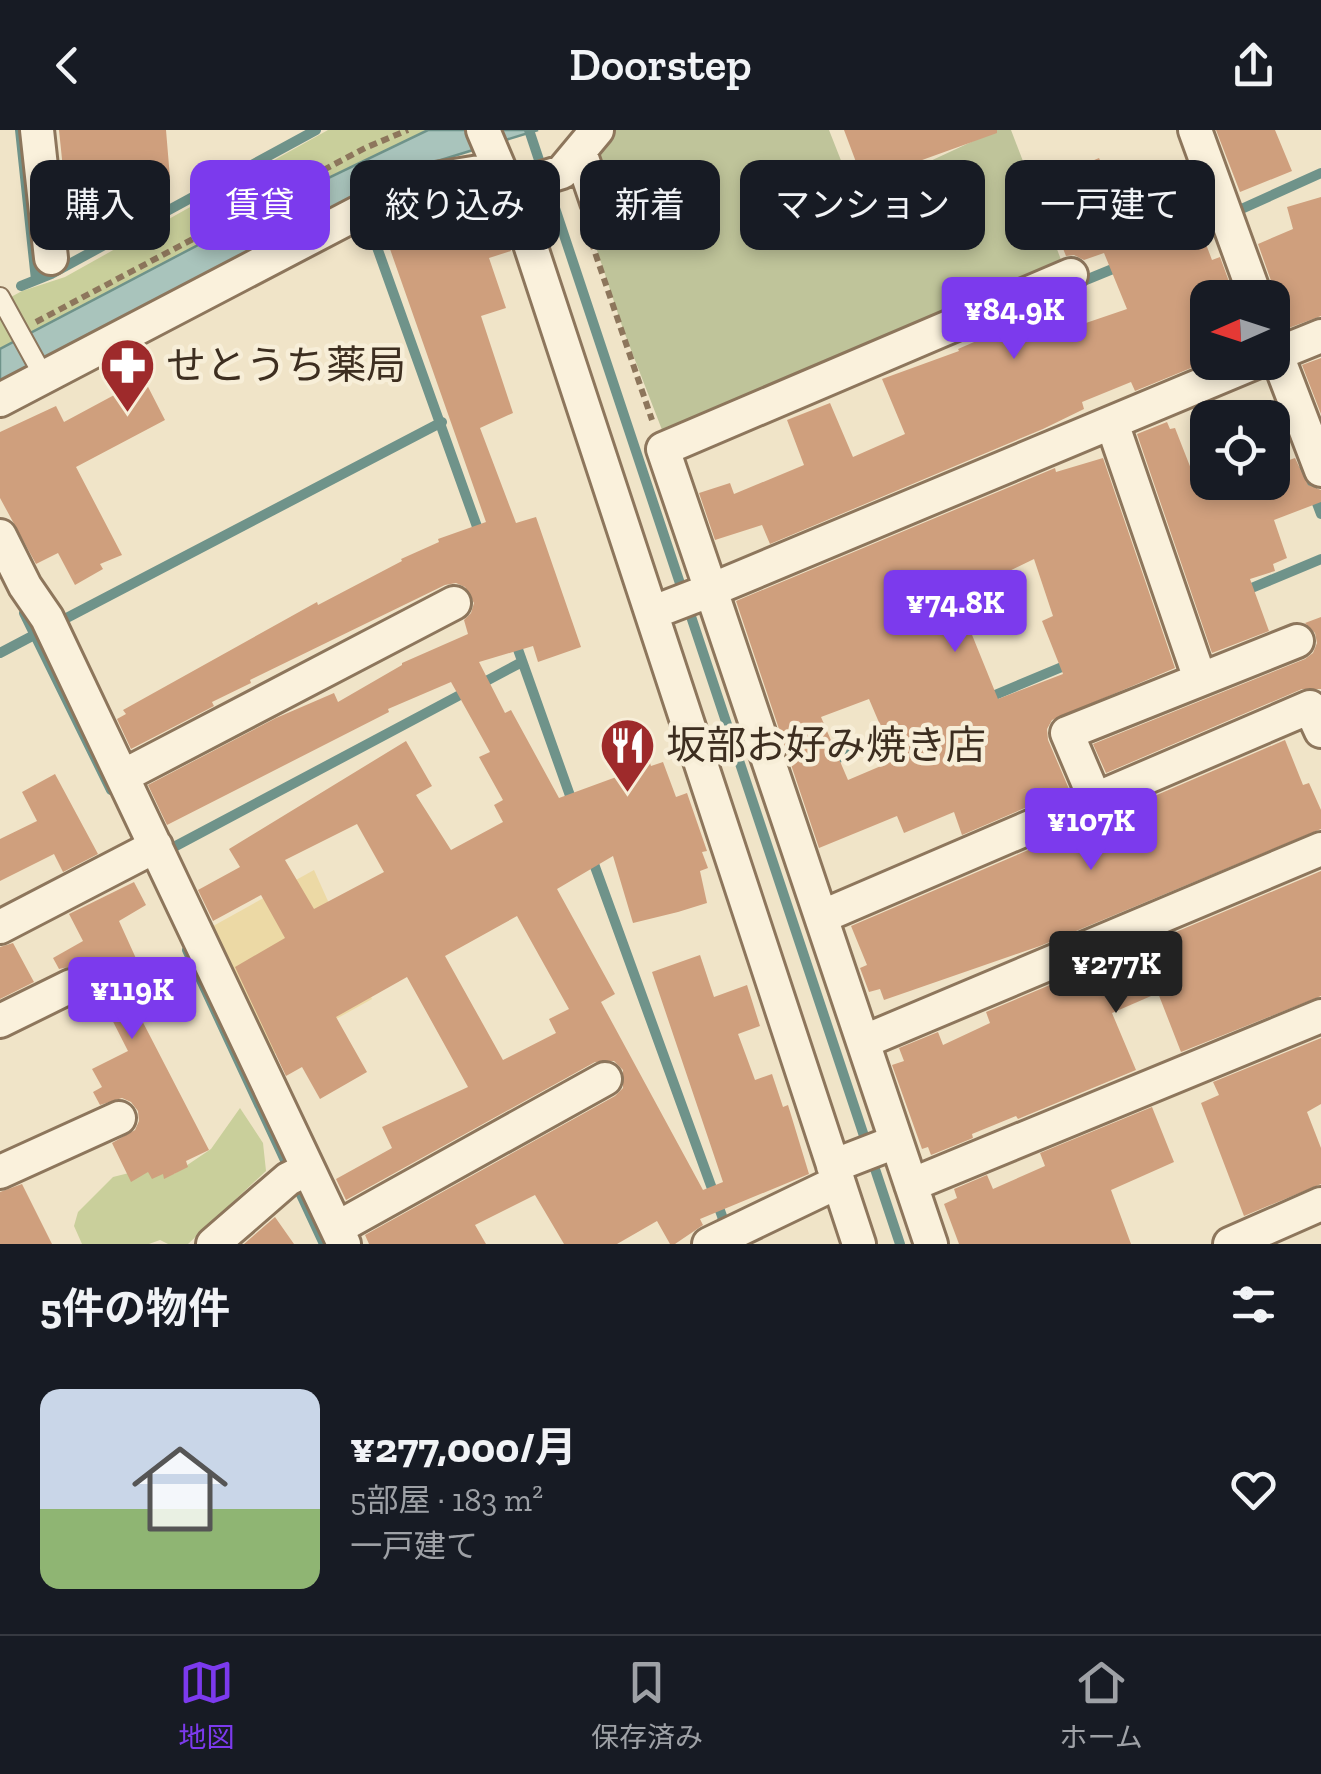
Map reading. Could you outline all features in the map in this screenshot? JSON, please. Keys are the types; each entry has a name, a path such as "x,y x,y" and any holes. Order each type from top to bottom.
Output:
{"street":[{"path":"38,130 50,258"},
{"path":"1195,130 1249,280"},
{"path":"527,160 580,152"},
{"path":"0,400 40,370 350,215"},
{"path":"533,250 661,610 859,1244"},
{"path":"931,1244 911,1185 890,1144 865,1041 705,593 663,450 1071,276"},
{"path":"1290,347 1321,336"},
{"path":"661,610 1210,380"},
{"path":"1281,380 1321,470"},
{"path":"1112,423 1200,679"},
{"path":"4,553 51,626 123,776 146,851 298,1174 340,1236 605,1079"},
{"path":"123,776 454,603"},
{"path":"1095,799 1067,733 1297,641"},
{"path":"821,917 1310,707 1321,731"},
{"path":"865,1041 1321,849"},
{"path":"0,927 146,851"},
{"path":"0,1021 71,986"},
{"path":"911,1185 1321,1016"},
{"path":"0,1172 119,1118"},
{"path":"718,1239 890,1144"},
{"path":"213,1244 298,1174"},
{"path":"1230,1244 1321,1204"}],"lane":[{"path":"0,297 40,370"}],"path":[{"path":"22,336 365,148 408,130"},
{"path":"593,250 663,450"}],"green space":[{"path":"328,130 463,130 422,160 350,160 350,199 330,210 330,160 274,160"},
{"path":"616,130 829,130 841,160 740,160 740,250 985,250 985,160 932,160 997,130 1011,130 1023,160 1005,160 1005,250 1057,250 1065,270 664,435 597,250 720,250 720,160 600,160 596,150"},
{"path":"190,207 190,250 253,250 0,383 0,303 65,277 113,250 170,250 170,218"},
{"path":"240,1108 263,1143 266,1171 188,1244 160,1240 149,1244 82,1244 74,1226 78,1212 113,1177 137,1171 174,1174 211,1149"}],"sand":[{"path":"314,870 372,999 264,1059 206,930"}],"water":[{"path":"428,130 538,130 441,160 366,160"},
{"path":"350,167 350,202 330,213 330,177"},
{"path":"190,249 259,250 0,386 0,349"}],"building":[{"path":"59,130 166,130 168,160 62,160"},
{"path":"844,130 997,130 922,160 855,160"},
{"path":"1216,130 1275,130 1292,171 1240,192"},
{"path":"1321,197 1321,316 1290,328 1290,280 1271,280 1258,244 1293,229 1287,207"},
{"path":"390,250 511,251 489,258 506,308 481,316 513,413 480,428 516,523 536,517 581,647 538,662 533,646 479,662 505,713 511,710 559,798 619,776 618,772 624,770 614,741 640,732 651,766 663,762 676,797 687,793 707,851 702,852 708,868 700,871 707,903 678,912 633,923 613,856 557,889 615,994 601,1002 703,1190 723,1182 652,972 700,955 714,997 747,985 760,1026 738,1034 755,1080 772,1074 783,1107 788,1105 809,1174 700,1219 703,1225 675,1244 670,1244 657,1221 617,1244 564,1244 535,1195 475,1225 486,1244 369,1244 365,1235 615,1096 623,1088 623,1070 614,1061 595,1062 346,1200 336,1179 392,1148 382,1127 468,1087 407,977 336,1017 367,1072 320,1099 302,1067 286,1076 235,967 285,938 261,895 213,921 198,890 240,867 229,849 406,741 432,786 416,795 451,850 503,822 494,805 503,800 479,757 490,752 451,682 388,709 389,712 167,825 148,785 276,718 334,693 338,702 402,663 468,634 464,620 474,603 465,587 456,583 445,585 250,680 251,683 212,702 214,706 131,749 117,719 126,714 123,710 317,602 318,605 439,542 438,539 486,522","holes":["357,824 384,872 314,909 285,860","517,916 569,1009 549,1019 556,1033 503,1060 445,956"]},
{"path":"1064,250 1208,250 1212,260 1220,257 1228,280 1190,280 1190,368 1135,391 1131,382 1082,402 1084,409 1043,429 770,544 762,525 715,540 699,493 730,483 734,494 804,465 787,420 830,403 853,457 905,434 882,379 959,351 1069,301 1080,325 1127,309 1104,253 1084,260 1066,256"},
{"path":"1321,358 1321,414 1302,365"},
{"path":"144,379 165,420 76,467 122,555 100,564 103,569 75,585 58,553 36,564 0,498 0,432 56,406 64,422"},
{"path":"1167,422 1170,429 1175,428 1190,466 1190,500 1290,500 1290,460 1295,458 1308,485 1321,490 1321,502 1274,520 1287,558 1273,564 1275,571 1250,579 1269,631 1212,653 1137,434"},
{"path":"1103,458 1175,668 1052,720 1047,729 1048,740 1069,789 962,835 954,812 904,833 897,816 819,848 736,601 1055,468 1056,472","holes":["1034,559 1053,616 1042,621 1063,674 998,699 966,620 997,608 987,582","869,699 895,760 848,780 821,717"]},
{"path":"1321,617 1321,689 1302,689 1106,773 1093,744 1305,659 1317,643 1315,633 1305,623"},
{"path":"1285,740 1303,785 1309,783 1321,810 1321,829 1040,946 884,1000 880,989 869,992 860,968 867,965 851,926"},
{"path":"55,774 98,854 63,872 54,854 0,881 0,839 37,821 22,792"},
{"path":"1321,871 1321,996 1181,1052 1158,993 1112,1013 1136,1070 972,1134 973,1138 931,1155 928,1147 922,1149 892,1065 904,1061 899,1048 938,1032 943,1045 990,1023 986,1012"},
{"path":"134,882 146,905 119,921 154,998 135,1007 209,1150 186,1161 188,1167 164,1179 163,1174 152,1179 148,1172 131,1182 112,1143 135,1130 138,1111 122,1098 100,1105 93,1092 102,1087 92,1069 128,1051 102,1000 90,1006 86,999 91,988 88,976 73,966 59,969 53,958 83,941 69,914"},
{"path":"13,943 34,982 0,999 0,947"},
{"path":"1321,1038 1321,1104 1307,1112 1321,1148 1321,1184 1244,1216 1201,1103 1219,1095 1213,1082"},
{"path":"1152,1107 1174,1162 1111,1190 1131,1244 959,1244 944,1204 957,1198 954,1189 987,1175 993,1189 1045,1166 1040,1153"},
{"path":"22,1184 52,1244 0,1244 0,1192"},
{"path":"275,1217 294,1244 244,1244"}],"waterway":[{"path":"20,130 36,280"},
{"path":"21,286 51,274 316,130"},
{"path":"529,130 900,1244"},
{"path":"1237,211 1321,173"},
{"path":"378,250 480,535"},
{"path":"1076,284 1120,266"},
{"path":"57,623 442,422"},
{"path":"1304,469 1321,514"},
{"path":"1242,592 1321,559"},
{"path":"24,613 111,790"},
{"path":"0,653 38,633"},
{"path":"515,641 573,804"},
{"path":"172,848 522,662"},
{"path":"983,700 1069,664"},
{"path":"825,763 898,735"},
{"path":"590,853 725,1233"},
{"path":"187,950 324,1244"}],"place":[{"name":"せとうち薬局","path":"127,414"},
{"name":"坂部お好み焼き店","path":"627,794"}]}
